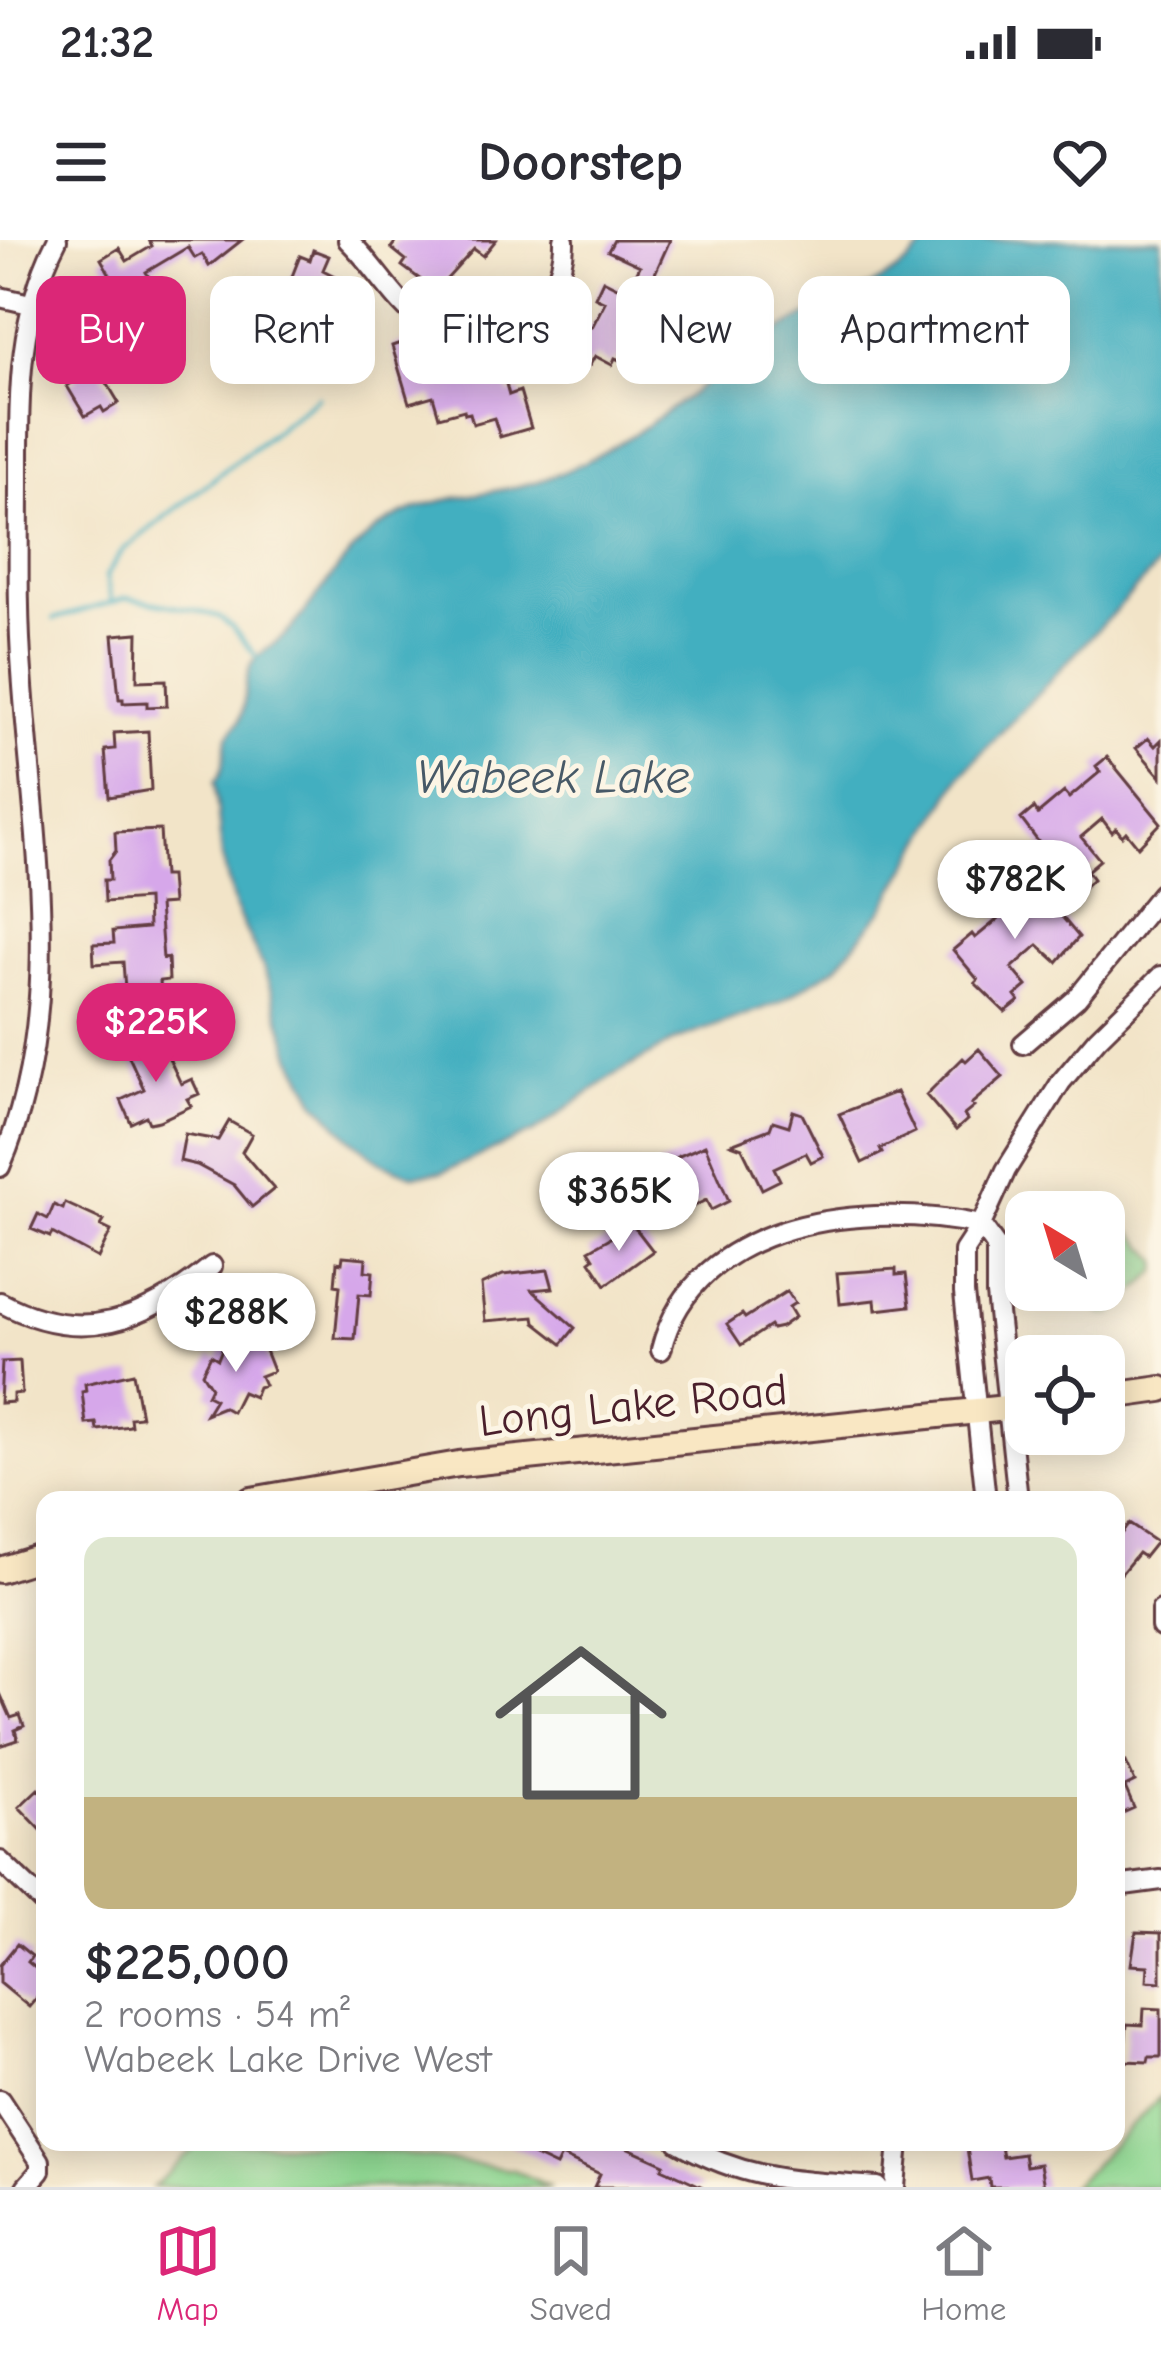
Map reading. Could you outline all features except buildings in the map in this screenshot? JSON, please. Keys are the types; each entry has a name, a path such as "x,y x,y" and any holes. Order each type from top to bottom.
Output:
{"main road":[{"path":"1125,1394 1161,1390"},
{"name":"Long Lake Road","path":"303,1491 459,1464 1005,1408"},
{"path":"0,1570 36,1559"}],"street":[{"path":"0,1167 32,1076 43,970 20,627 19,388 30,304 57,240"},
{"path":"348,240 427,325 472,338 514,327 538,311 558,281 564,240"},
{"path":"0,297 30,304"},
{"path":"1023,1044 1076,998 1161,893"},
{"path":"985,1491 964,1251 1006,1170 1061,1082 1161,976"},
{"path":"661,1349 673,1310 700,1277 734,1254 817,1223 882,1214 933,1216 981,1225 996,1246 996,1294 1005,1342"},
{"path":"0,1302 47,1321 102,1324 155,1308 212,1266"},
{"path":"1018,1455 1018,1491"},
{"path":"1161,1610 1161,1627"},
{"path":"0,1861 36,1895"},
{"path":"1125,1885 1161,1880"},
{"path":"0,2100 40,2161 40,2171 26,2187"},
{"path":"695,2151 752,2175 878,2187"},
{"path":"895,2187 898,2151"}],"green space":[{"path":"1125,1225 1158,1260 1158,1270 1125,1302"},
{"path":"1161,2096 1161,2187 1071,2187 1107,2151 1125,2151 1125,2132"},
{"path":"191,2151 385,2151 513,2170 550,2187 153,2187"}],"water":[{"name":"Wabeek Lake","path":"929,240 1161,240 1161,562 962,774 882,911 836,967 778,1003 676,1040 611,1077 536,1131 443,1172 412,1175 380,1162 316,1101 292,1056 264,969 235,908 222,857 215,782 223,767 228,736 241,717 251,664 291,629 343,562 380,527 419,507 524,485 578,465 705,384 774,384 774,335 798,320 798,384 1070,384 1070,276 889,276"}],"waterway":[{"path":"111,601 106,576 123,550 318,397"},
{"path":"54,619 127,598 195,610 219,617 256,656"}]}
